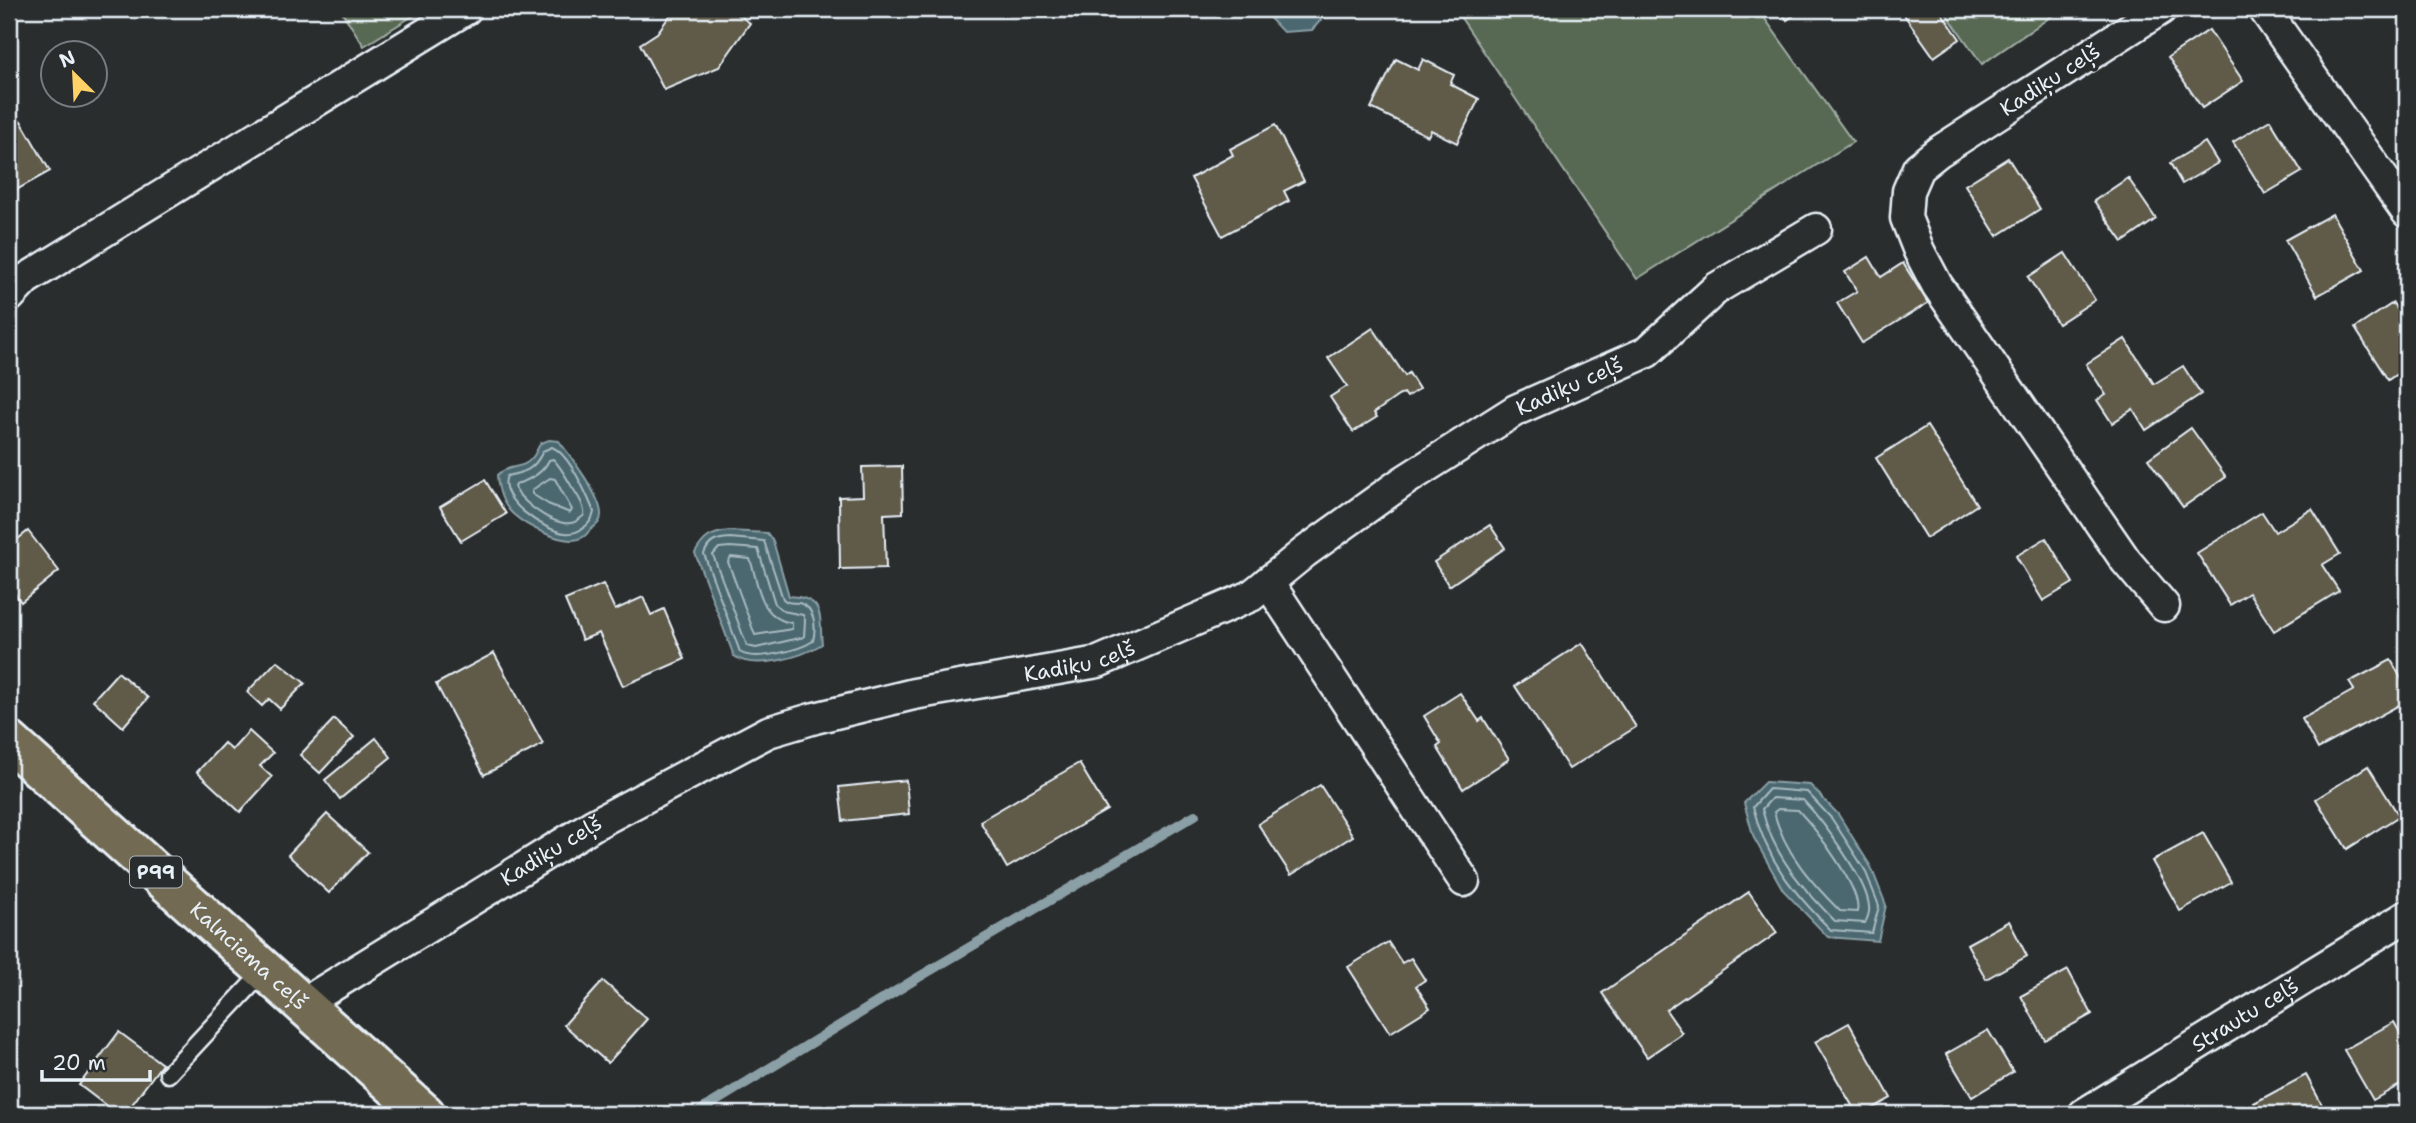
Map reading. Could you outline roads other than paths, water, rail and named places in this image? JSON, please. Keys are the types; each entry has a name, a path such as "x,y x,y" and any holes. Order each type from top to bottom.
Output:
{"main road":[{"name":"Kalnciema ceļš","path":"9,741 425,1114"}],"street":[{"path":"9,297 26,279 466,9"},
{"name":"Kadiķu ceļš","path":"2161,9 1938,152 1918,168 1908,191 1906,218 1937,285 2126,561 2164,607"},
{"path":"2264,9 2407,212"},
{"name":"Kadiķu ceļš","path":"301,1004 593,825 768,733 815,718 914,694 1098,662 1251,596 1305,552 1404,481 1516,410 1647,352 1717,288 1816,229"},
{"path":"1268,582 1464,881"},
{"name":"Strautu ceļš","path":"2084,1114 2407,915"}],"lane":[{"path":"168,1074 264,971"}],"water":[{"path":"1265,9 1320,9 1321,20 1312,30 1283,32 1266,14"},
{"path":"559,441 591,488 600,508 599,522 581,538 574,540 555,537 536,529 513,514 501,496 497,475 528,462 541,443"},
{"path":"729,531 767,533 773,541 789,596 809,600 818,610 822,644 791,657 765,662 753,662 734,656 695,553 709,537"},
{"path":"1765,782 1810,785 1838,814 1871,867 1886,905 1878,941 1828,937 1783,890 1754,838 1744,803"}],"waterway":[{"path":"695,1114 919,977 1195,815"}]}
